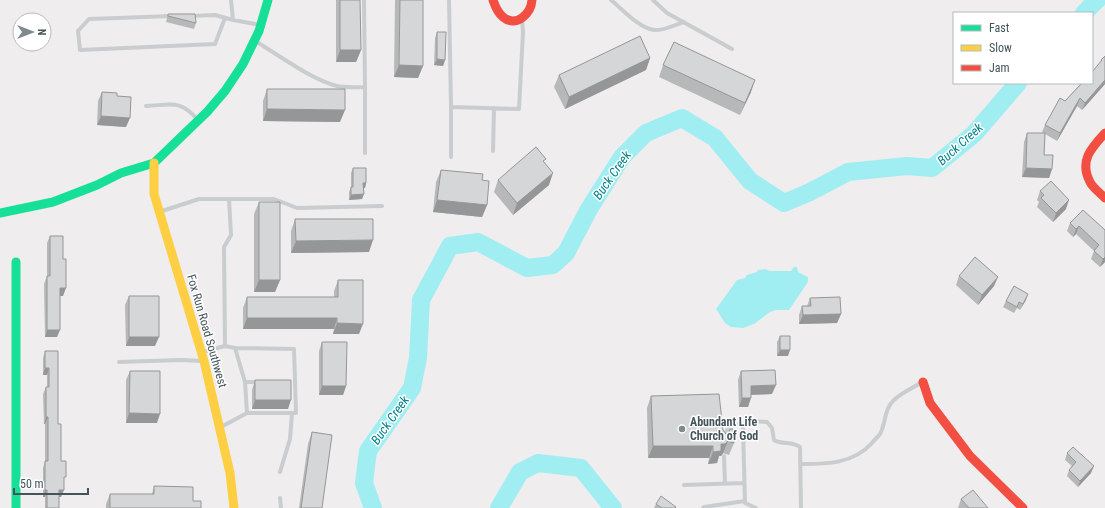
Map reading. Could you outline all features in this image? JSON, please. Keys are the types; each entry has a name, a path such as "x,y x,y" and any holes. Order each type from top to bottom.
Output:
{"street":[{"path":"0,213 53,202 97,185 122,173 154,162 199,120 225,91 243,64 255,40 268,0"},
{"path":"494,0 496,10 504,18 512,20 522,19 529,13 532,0"},
{"path":"1105,133 1089,150 1085,166 1090,183 1105,198"},
{"name":"Fox Run Road Southwest","path":"154,162 154,194 203,356 221,428 230,473 234,508"},
{"path":"16,262 16,508"},
{"path":"923,382 930,403 970,456 1023,508"}],"lane":[{"path":"231,0 232,20"},
{"path":"364,0 365,153"},
{"path":"449,0 451,157"},
{"path":"611,0 642,26 653,30 664,29 684,22"},
{"path":"653,0 667,13 732,49"},
{"path":"184,16 215,15 232,20 261,25"},
{"path":"176,16 89,19 78,31 80,50 215,44 225,18"},
{"path":"451,107 519,109 523,32 522,19"},
{"path":"255,40 306,73 321,80 336,86 364,88"},
{"path":"146,106 180,105 190,110 199,120"},
{"path":"493,151 494,108"},
{"path":"159,212 199,199 274,199 297,208 382,206"},
{"path":"225,346 224,247 231,235 229,199"},
{"path":"120,362 181,360 203,356 225,346 235,348 294,349 296,413 247,413 221,428"},
{"path":"235,348 245,382 247,413"},
{"path":"245,382 266,382"},
{"path":"287,382 294,382"},
{"path":"801,464 824,464 850,459 864,451 880,434 886,413 893,401 923,382"},
{"path":"280,472 290,439 292,413"},
{"path":"722,442 723,434 730,424 744,424 748,421 767,422 772,428 774,440 777,442 794,443 800,447 801,508"},
{"path":"744,424 745,503 756,508"},
{"path":"724,456 725,484"},
{"path":"684,485 744,483"},
{"path":"280,498 281,508"},
{"path":"702,508 704,506 745,501"},
{"path":"730,508 734,503"}],"water":[{"path":"794,267 797,267 798,272 808,277 808,282 789,310 776,310 770,312 754,324 743,328 731,327 725,323 716,309 737,280 745,278 747,275 757,272 758,270 765,269 770,271 791,271"}],"building":[{"path":"340,0 360,0 361,50 340,50"},
{"path":"400,0 423,0 423,66 399,65"},
{"path":"168,14 195,14 196,23 168,16"},
{"path":"437,32 446,32 445,60 437,59"},
{"path":"640,36 650,58 569,97 559,75"},
{"path":"674,42 755,80 745,103 663,65"},
{"path":"1105,56 1105,80 1085,103 1080,98 1060,133 1045,125 1060,98 1065,101 1081,84 1093,84 1093,71"},
{"path":"267,89 345,89 345,110 267,109"},
{"path":"102,92 117,93 117,96 131,97 130,118 101,116"},
{"path":"1027,133 1045,133 1044,155 1053,155 1052,169 1026,168"},
{"path":"536,147 546,159 543,161 553,173 517,203 498,180"},
{"path":"353,168 366,168 366,183 363,183 364,194 351,195 351,187 353,187"},
{"path":"441,170 483,174 482,180 489,181 487,205 437,200"},
{"path":"1051,181 1069,200 1056,213 1041,198 1044,195 1040,191"},
{"path":"259,202 280,202 280,280 259,280"},
{"path":"1083,210 1105,230 1105,257 1103,259 1094,251 1099,245 1079,226 1076,229 1070,223"},
{"path":"295,219 373,219 373,240 296,241"},
{"path":"50,236 63,236 63,259 66,259 66,288 60,288 60,330 47,330 47,276 50,276"},
{"path":"975,257 998,277 982,295 959,276"},
{"path":"338,280 363,280 363,324 337,323 337,318 247,318 247,297 338,297"},
{"path":"1014,286 1028,294 1023,304 1019,302 1017,307 1006,301"},
{"path":"129,296 159,296 159,337 129,337"},
{"path":"840,297 841,314 803,315 802,306 811,306 810,298"},
{"path":"780,336 790,336 790,350 780,350"},
{"path":"322,342 347,342 346,386 322,386"},
{"path":"45,351 58,351 58,424 61,424 61,461 66,461 64,490 59,490 59,508 47,508 47,490 45,490 45,461 48,461 46,387 49,387 49,368 45,368"},
{"path":"775,370 776,385 751,386 751,398 742,398 741,371"},
{"path":"130,371 160,371 160,414 129,413"},
{"path":"255,380 291,380 291,400 255,400"},
{"name":"Abundant Life Church of God","path":"719,394 723,430 726,434 730,429 733,429 734,443 728,441 725,444 721,444 721,451 713,452 713,446 653,446 651,396"},
{"path":"312,432 332,435 322,508 301,508"},
{"path":"1073,447 1094,466 1080,481 1069,470 1076,462 1067,453"},
{"path":"154,486 193,487 193,501 201,501 201,508 110,508 110,494 154,494"},
{"path":"973,490 988,508 969,508 961,499"},
{"path":"661,496 676,507 662,508 656,504"}],"waterway":[{"name":"Buck Creek","path":"1085,12 1097,0"},
{"name":"Buck Creek","path":"373,508 364,483 368,451 412,388 418,358 421,300 450,246 478,242 527,268 553,265 566,253 589,209 622,157 646,133 682,118 715,138 750,181 784,203 810,192 848,172 907,166 932,168 974,134 1017,84"},
{"name":"Buck Creek","path":"499,508 520,472 538,463 581,468 613,508"}],"traffic: fast":[{"path":"0,213 53,202 97,185 121,173 154,163 207,112 225,91 243,64 259,31 268,0"},
{"path":"16,262 16,508"}],"traffic: slow":[{"path":"154,163 154,194 204,361 230,473 234,508"}],"traffic: jam":[{"path":"493,0 501,15 508,20 513,21 522,18 526,14 532,0"},
{"path":"1105,133 1095,144 1086,161 1087,174 1091,184 1105,198"},
{"path":"923,382 930,403 970,456 1023,508"}],"place":[{"name":"Abundant Life Church of God","path":"682,429"}]}
